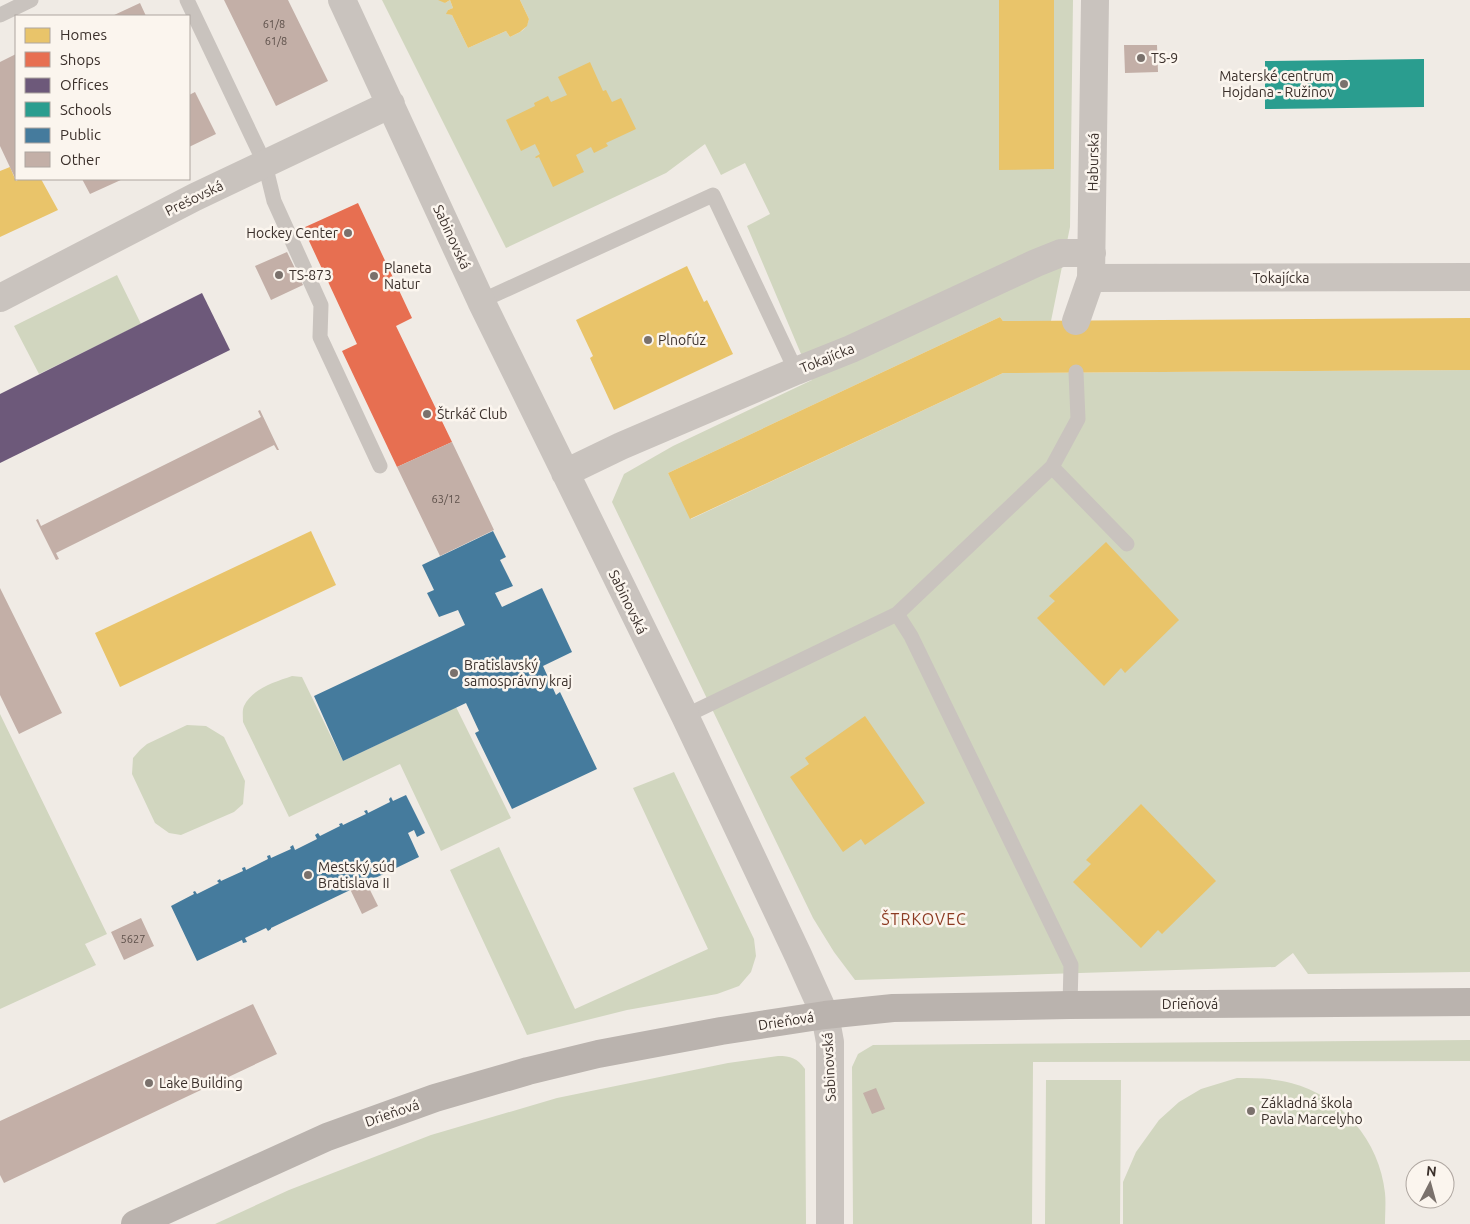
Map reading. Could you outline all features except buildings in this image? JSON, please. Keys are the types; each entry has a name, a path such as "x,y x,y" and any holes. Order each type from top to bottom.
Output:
{"street":[{"name":"Sabinovská","path":"342,0 481,301 684,716 825,1015 830,1042 830,1224"},
{"name":"Haburská","path":"1076,321 1092,266 1094,0"},
{"name":"Prešovská","path":"0,298 195,197 391,104"},
{"name":"Tokajícka","path":"565,473 621,446 851,349 1061,253 1092,266 1470,277"},
{"name":"Drieňová","path":"135,1224 333,1135 435,1098 528,1071 598,1054 721,1031 825,1015 893,1008 1470,1002"}],"lane":[{"path":"0,15 31,0"},
{"path":"187,0 265,164 274,202 321,305 320,337 380,466"},
{"path":"481,301 713,195 796,371"},
{"path":"684,716 897,614 1052,466 1078,419 1076,372"},
{"path":"1052,466 1127,544"},
{"path":"897,614 911,636 1071,965 1070,1005"}],"green space":[{"path":"382,0 441,0 445,3 450,0 453,8 448,10 447,14 452,15 468,48 506,31 510,37 524,29 529,19 520,0 1073,0 1070,227 1051,321 1003,321 1000,317 668,473 691,519 1003,373 1470,370 1470,972 1308,974 1293,953 1275,967 855,980 834,952 813,918 612,502 624,474 673,446 812,380 747,226 770,214 745,163 721,175 705,144 666,173 506,248"},
{"path":"117,275 141,324 39,374 14,326"},
{"path":"292,676 302,677 343,761 456,707 511,818 441,851 400,764 289,817 243,722 243,709 248,700 259,690"},
{"path":"0,714 107,934 85,944 96,965 0,1009"},
{"path":"187,725 206,726 224,737 245,781 243,804 234,812 181,835 169,833 155,823 132,774 133,758 140,750 147,744"},
{"path":"674,772 754,939 756,956 751,972 739,986 717,994 627,1010 527,1035 450,870 499,847 575,1009 708,949 633,788"},
{"path":"1470,1040 1470,1061 1033,1062 1032,1224 853,1224 852,1067 858,1054 873,1045"},
{"path":"778,1056 793,1058 805,1069 806,1224 215,1224 289,1190 431,1135 557,1098 728,1063"},
{"path":"1237,1078 1271,1079 1309,1089 1326,1098 1355,1123 1375,1156 1382,1174 1385,1193 1385,1224 1123,1224 1123,1182 1136,1152 1159,1120 1179,1102 1201,1089"},
{"path":"1046,1080 1121,1080 1120,1224 1045,1224"}],"place":[{"name":"TS-9","path":"1141,58"},
{"name":"Materské centrum Hojdana - Ružinov","path":"1344,84"},
{"name":"Hockey Center","path":"348,233"},
{"name":"TS-873","path":"279,275"},
{"name":"Planeta Natur","path":"374,276"},
{"name":"Plnofúz","path":"648,340"},
{"name":"Štrkáč Club","path":"427,414"},
{"name":"Bratislavský samosprávny kraj","path":"454,673"},
{"name":"Mestský súd Bratislava II","path":"308,875"},
{"name":"Lake Building","path":"149,1083"},
{"name":"Základná škola Pavla Marcelyho","path":"1251,1111"}],"district":[{"name":"ŠTRKOVEC","path":"924,919"}]}
